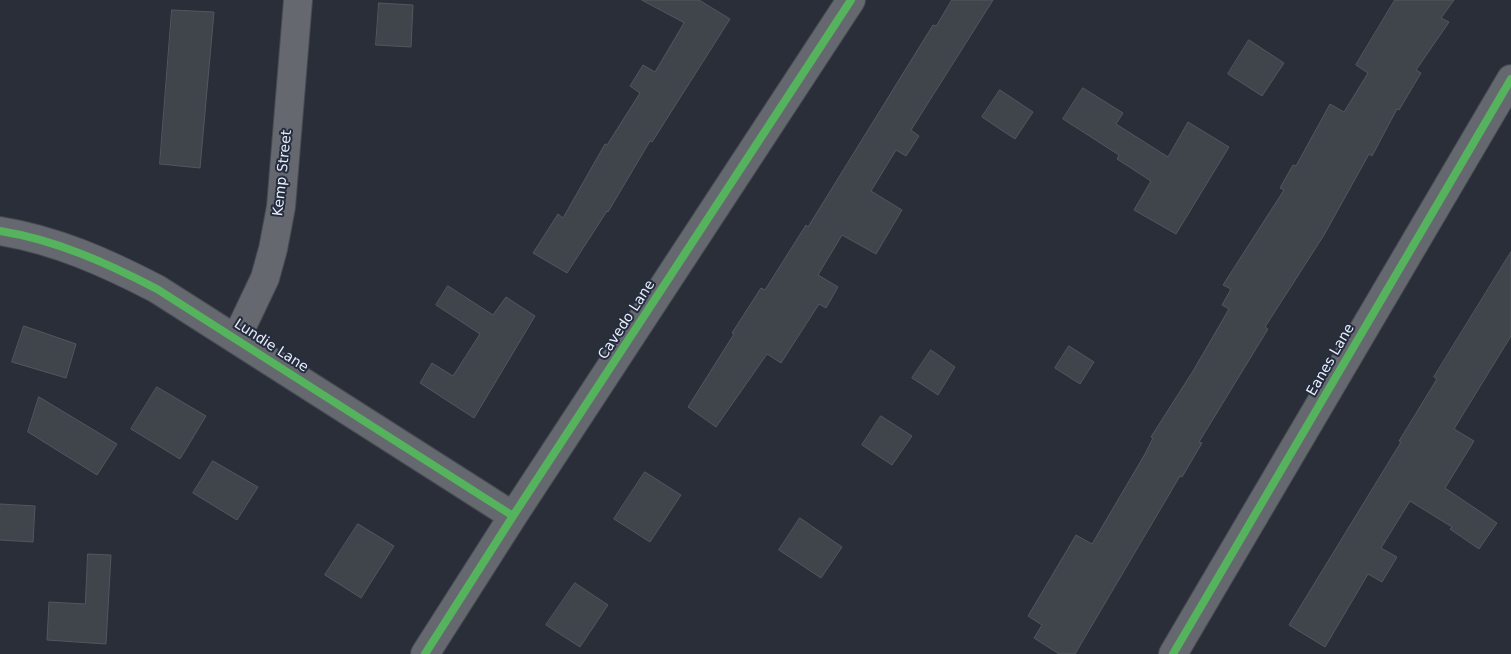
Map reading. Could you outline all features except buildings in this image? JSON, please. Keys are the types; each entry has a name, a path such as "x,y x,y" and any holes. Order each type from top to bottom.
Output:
{"street":[{"name":"Kemp Street","path":"236,338 264,278 273,249 281,207 298,0"},
{"name":"Cavedo Lane","path":"425,654 513,516 851,0"},
{"name":"Eanes Lane","path":"1173,654 1511,79"},
{"name":"Lundie Lane","path":"0,231 70,249 105,262 157,288 513,516"}],"cycle path":[{"path":"425,654 513,516 851,0"},
{"path":"1173,654 1511,79"},
{"path":"0,231 61,246 119,270 157,289 513,516"}]}
